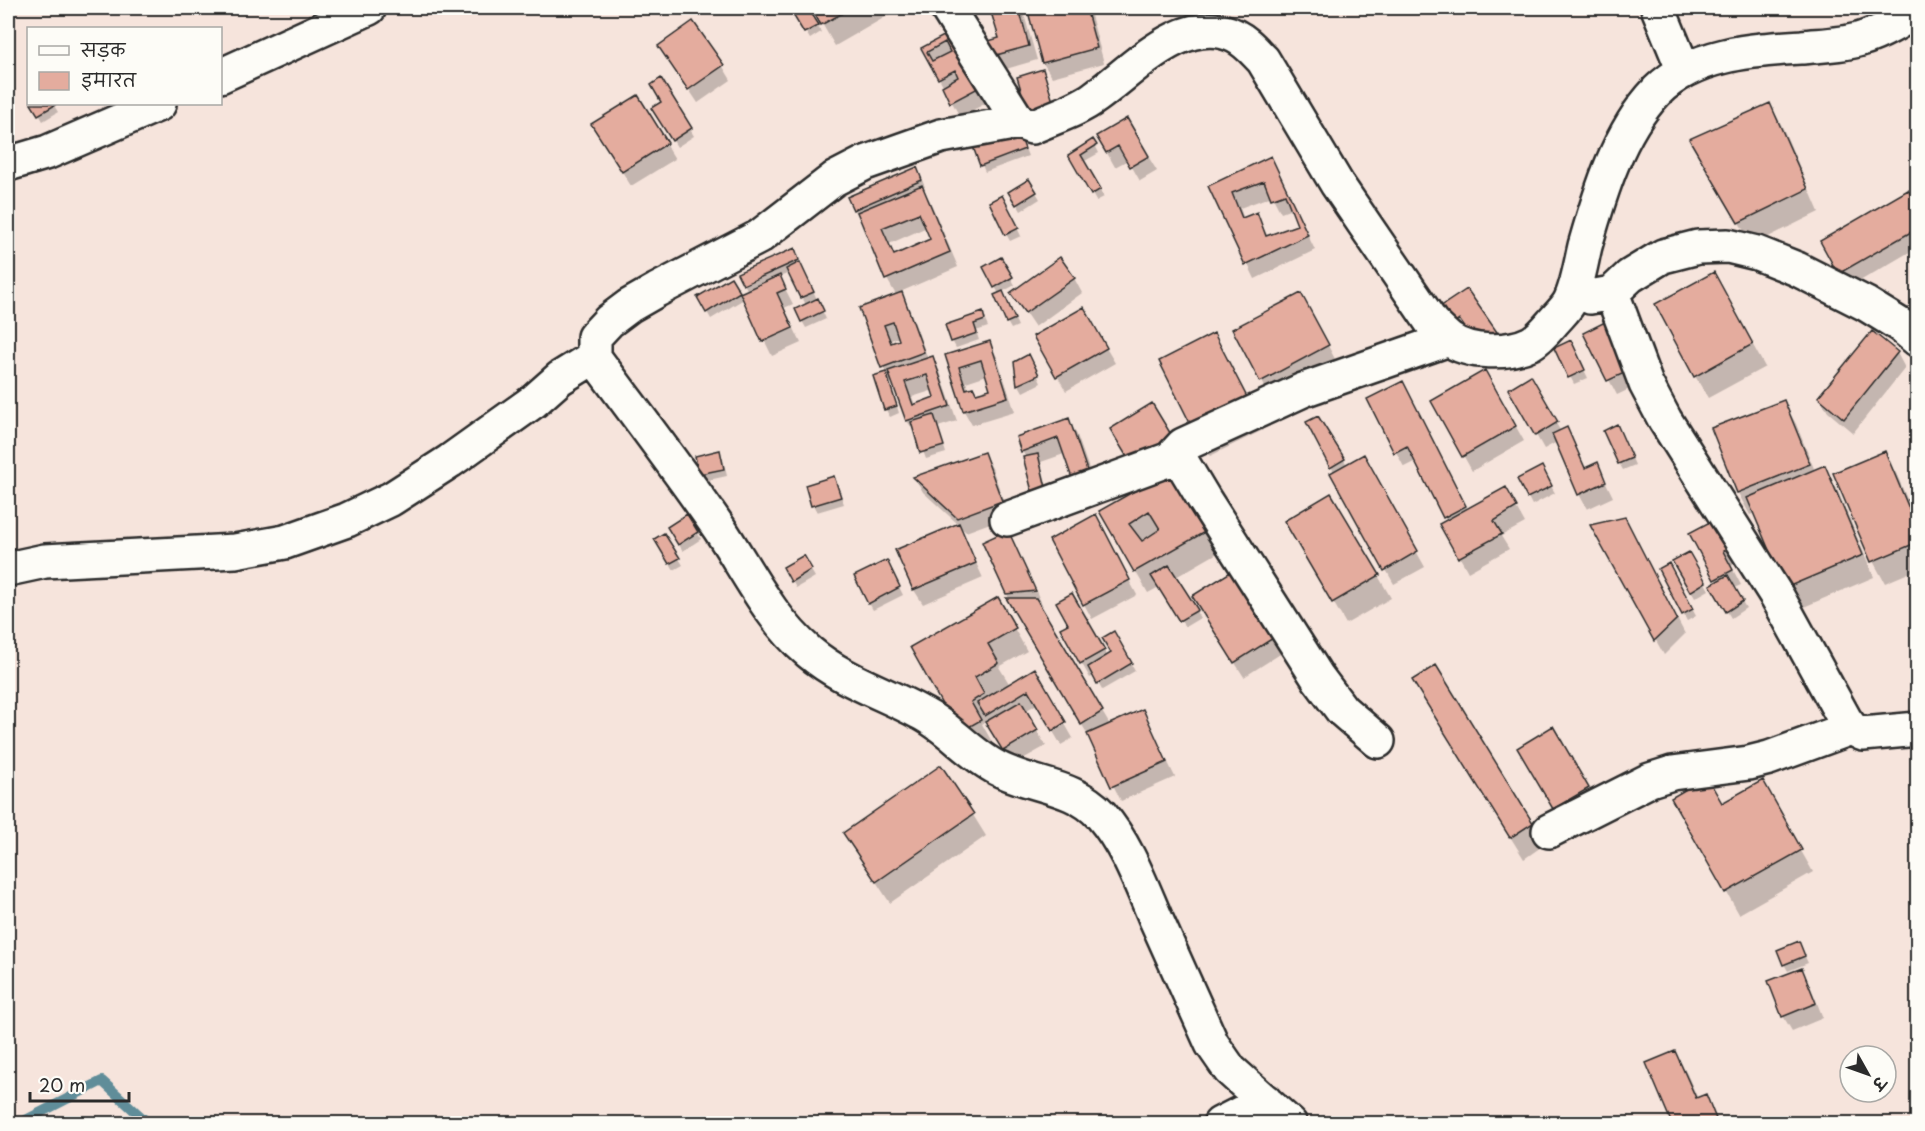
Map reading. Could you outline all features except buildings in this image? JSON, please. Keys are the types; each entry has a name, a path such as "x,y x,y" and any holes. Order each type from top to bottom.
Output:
{"street":[{"path":"222,75 369,8"},
{"path":"947,8 1019,122"},
{"path":"1658,8 1684,71"},
{"path":"1290,1124 1230,1070 1212,1044 1129,856 1100,814 1084,800 1059,789 998,769 976,756 942,726 920,712 835,672 810,653 790,633 765,600 700,501 594,357 594,338 609,321 629,306 759,237 834,179 864,163 941,136 1019,122 1032,127 1092,99 1166,43 1195,32 1217,31 1234,35 1247,43 1263,60 1337,184 1432,323 1449,339 1466,347 1494,351 1515,349 1534,342 1570,301 1597,204 1619,149 1638,115 1658,90 1684,71 1716,58 1757,49 1830,45 1860,39 1892,27 1917,10"},
{"path":"8,164 48,152 157,105"},
{"path":"1570,301 1612,293 1630,276 1664,256 1698,247 1728,246 1757,253 1797,269 1866,304 1900,325 1917,340"},
{"path":"1612,293 1646,384 1665,420 1782,606 1839,711 1851,728 1863,734 1917,729"},
{"path":"1170,459 1183,445 1303,390 1449,339"},
{"path":"8,569 45,561 235,551 285,543 337,524 391,499 450,461 534,401 560,378 594,357"},
{"path":"1007,519 1170,459 1180,459 1318,678 1342,710 1378,741"},
{"path":"1550,831 1650,780 1671,772 1759,760 1851,728"},
{"path":"1220,1124 1265,1101"}],"waterway":[{"path":"18,1124 102,1081 149,1124"}]}
